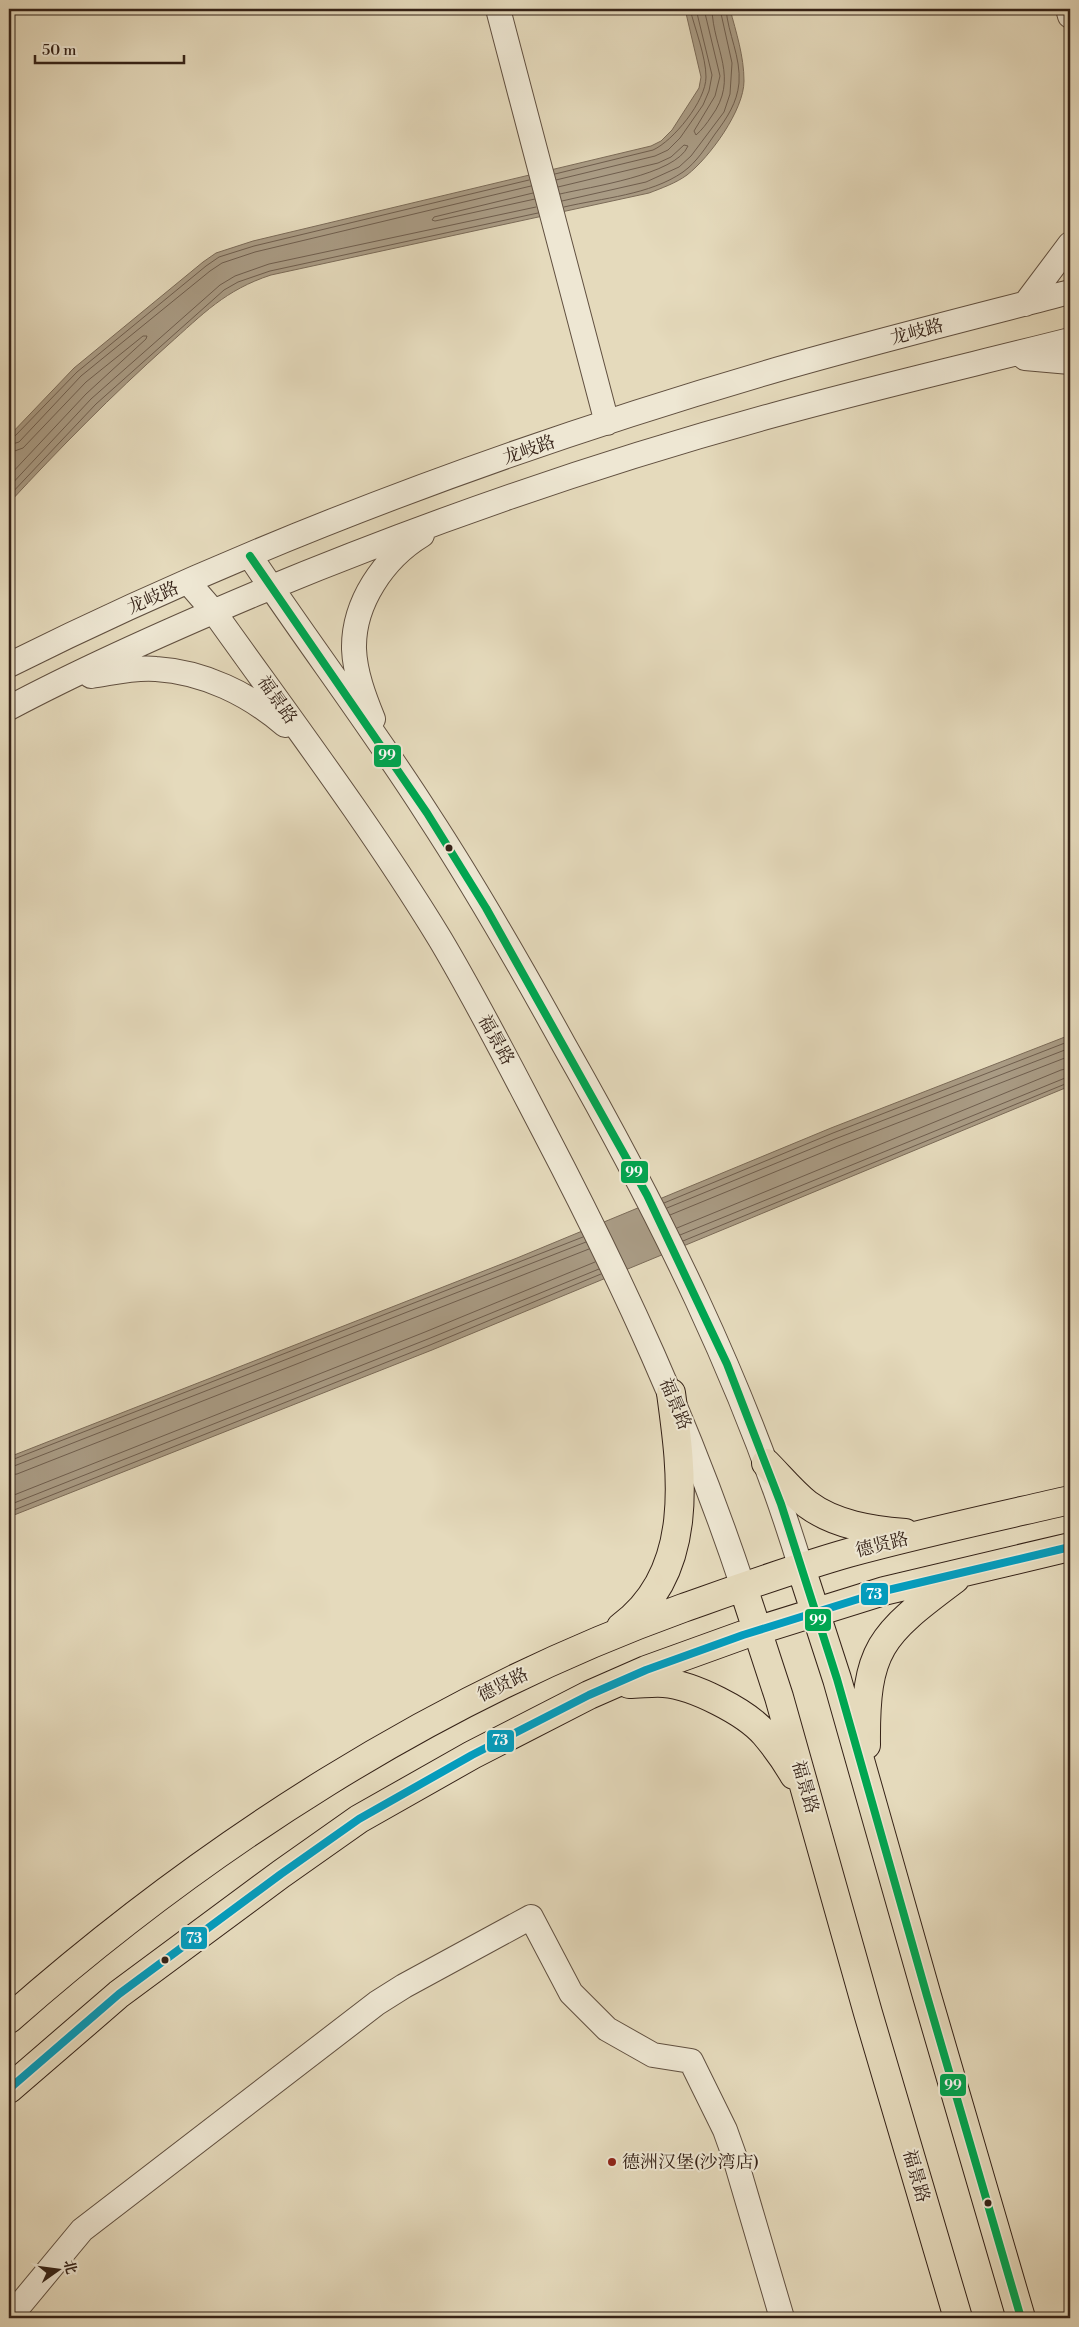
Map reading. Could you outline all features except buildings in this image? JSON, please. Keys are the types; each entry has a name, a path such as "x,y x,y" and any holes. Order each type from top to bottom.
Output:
{"main road":[{"path":"608,1637 638,1615 667,1566 677,1537 681,1487 679,1452 671,1393"},
{"path":"766,1462 807,1504 826,1516 850,1525 879,1531 927,1534"},
{"name":"德贤路","path":"9,2019 86,1953 140,1911 333,1777 449,1711 510,1681 608,1637 743,1587 801,1568 927,1534 1070,1500"},
{"path":"9,2089 68,2036 172,1953 358,1820 472,1754 646,1670 757,1630 884,1591 1070,1547"},
{"path":"801,1568 838,1679 1021,2318"},
{"path":"866,1782 866,1705 874,1660 885,1641 898,1625 916,1608 964,1573"},
{"name":"福景路","path":"743,1587 779,1697 958,2318"},
{"path":"613,1685 664,1682 696,1691 747,1719 764,1733 790,1768 807,1796"}],"street":[{"path":"498,9 607,423"},
{"path":"1068,9 1070,16"},
{"path":"1025,304 1070,244"},
{"name":"龙岐路","path":"9,665 188,582 250,556 400,496 607,423 770,372 1070,292"},
{"path":"9,708 64,680 271,588 396,538 555,482 748,422 1070,340"},
{"path":"1005,356 1070,362"},
{"path":"399,772 364,696 354,650 357,626 366,597 379,573 408,544 455,517"},
{"path":"250,556 399,772 486,908 647,1195 727,1364 766,1462 801,1568"},
{"name":"福景路","path":"188,582 214,612 381,847 440,940 499,1044 590,1219 671,1393 700,1466 743,1587"},
{"path":"64,680 130,670 156,669 221,684 244,694 270,711 310,746"},
{"path":"9,2318 82,2230 377,2003 404,1986 531,1917 572,1993 606,2030 653,2055 691,2061 732,2148 782,2318"}],"water":[{"path":"685,9 730,9 744,72 742,93 732,119 706,157 687,175 674,183 649,193 271,275 240,288 215,304 147,364 47,462 9,503 9,436 74,368 216,253 253,241 651,146 661,141 672,130 699,88 701,77"},
{"path":"1070,1035 1070,1086 432,1350 9,1517 9,1457 517,1258 831,1128"}],"transit line":[{"name":"99","path":"250,556 427,813 486,908 647,1195 727,1364 781,1504 837,1679 1021,2318"},
{"name":"73","path":"9,2089 119,1994 281,1874 359,1819 472,1755 589,1695 646,1670 743,1635 884,1591 1070,1547"}],"place":[{"name":"德洲汉堡(沙湾店)","path":"612,2162"}]}
